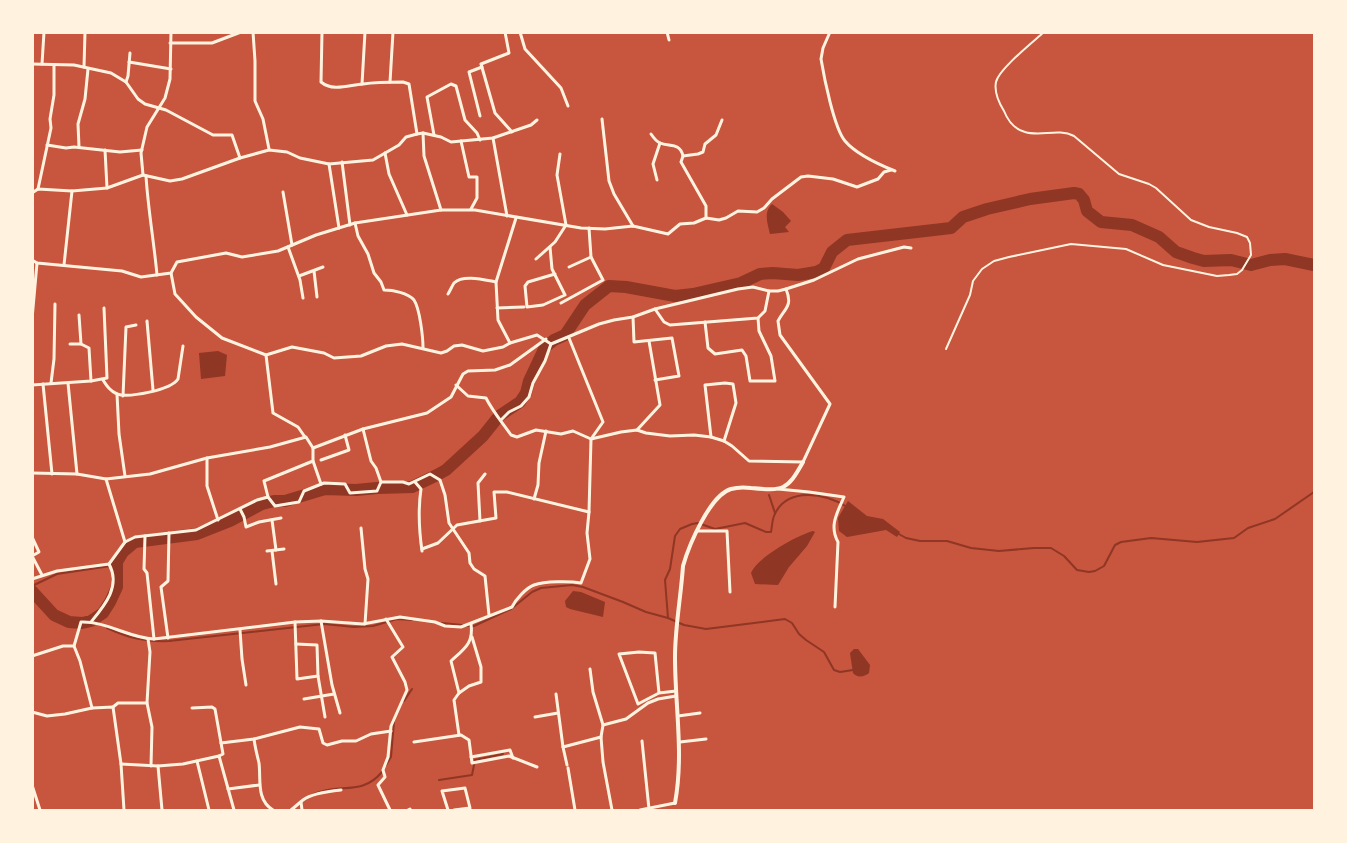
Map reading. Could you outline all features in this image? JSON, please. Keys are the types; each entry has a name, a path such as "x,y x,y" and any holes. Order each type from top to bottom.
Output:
{"street":[{"path":"42,64 44,32"},
{"path":"84,67 86,32"},
{"path":"157,275 142,150 148,127 165,98 171,69 171,32"},
{"path":"170,43 212,43 241,32"},
{"path":"253,32 255,101 263,119 269,150"},
{"path":"322,32 321,82 325,85 343,88 362,84 390,82 409,84 417,134"},
{"path":"362,84 365,32"},
{"path":"390,82 393,32"},
{"path":"480,116 469,72 482,67 482,64 509,53 505,32"},
{"path":"520,32 525,49 561,88 568,106"},
{"path":"667,32 669,40"},
{"path":"549,342 537,335 532,335 510,342 503,348 483,351 454,346 441,353 395,344 361,356 334,358 324,353 292,347 266,355 222,338 196,317 174,294 171,273 177,262 189,259 226,253 242,256 278,251 316,235 354,223 440,210 470,210 589,228 605,229 633,226 668,234 680,224 694,223 706,218 719,220 738,211 757,212 801,177 833,179 857,187 878,180 884,172 893,171 854,149 845,141 838,127 821,59 823,48 830,32"},
{"path":"946,349 970,295 973,281 982,268 1009,257 1071,244 1126,248 1163,265 1217,276 1237,274 1242,270 1251,255 1250,243 1247,237 1209,228 1191,220 1162,192 1149,184 1119,174 1074,136 1060,132 1023,132 1008,120 996,91 995,84 997,78 1014,59 1044,32"},
{"path":"126,82 130,53"},
{"path":"129,62 171,69"},
{"path":"32,64 74,64 88,69 111,72 126,82 138,99 145,104 159,107 213,135 232,135 240,158"},
{"path":"38,189 51,128 54,65"},
{"path":"482,67 495,113 512,132"},
{"path":"79,147 78,124 85,99 88,69"},
{"path":"434,135 427,97 451,84 456,86 465,120 477,133 480,140"},
{"path":"602,119 609,181 614,194 633,226"},
{"path":"32,193 38,189 107,188 144,176 170,181 182,179 240,158 269,150 287,152 300,158 329,164 373,160 399,145 406,137 417,134 441,136 451,142 480,140 512,132 537,120"},
{"path":"683,156 703,152 705,144 716,135 722,120"},
{"path":"422,133 424,156 440,210"},
{"path":"651,134 660,143 676,145 682,152 681,162 706,206 706,218"},
{"path":"493,138 507,216"},
{"path":"461,141 469,177 477,177 477,198 470,210"},
{"path":"657,180 653,164 660,143"},
{"path":"47,145 120,152 142,150"},
{"path":"105,150 107,188"},
{"path":"385,153 389,174 406,215"},
{"path":"536,259 556,242 566,225 557,175 560,154"},
{"path":"342,162 350,225"},
{"path":"329,164 339,228"},
{"path":"64,265 72,190"},
{"path":"283,192 290,246 303,298"},
{"path":"510,342 498,320 496,282 516,218"},
{"path":"354,223 374,273 384,290 393,290 415,301 422,329 423,348"},
{"path":"560,303 603,280 591,257 589,228"},
{"path":"550,247 552,269 555,274 565,295 543,305 527,307 525,286 528,282 555,274"},
{"path":"313,448 363,429 427,413 451,397 463,374 468,371 495,370 510,365 549,342 569,338 591,326 614,320 633,318 655,309 738,289 753,287 778,291 822,276 858,258 904,247 910,248"},
{"path":"569,267 591,257"},
{"path":"32,260 37,263 122,271 141,277 171,273"},
{"path":"32,319 37,263"},
{"path":"299,276 323,267"},
{"path":"314,270 317,297"},
{"path":"448,294 455,282 462,279 496,282"},
{"path":"778,489 785,487 794,478 830,404 780,335 778,322 789,305 790,298 786,289"},
{"path":"655,309 664,322 670,325 758,318 765,311 769,291"},
{"path":"51,384 54,359 55,304"},
{"path":"497,308 524,307"},
{"path":"32,384 91,381 107,378 104,308"},
{"path":"79,314 81,344"},
{"path":"633,318 634,342 672,338 679,376 655,380"},
{"path":"705,322 708,348 715,354 742,350 746,356 750,381 775,381 771,356 759,331 758,318"},
{"path":"147,321 153,390"},
{"path":"123,396 126,327 136,325"},
{"path":"92,708 80,661 74,646 82,622 92,622 154,640 295,622 321,621 365,624 386,619 409,617 445,626 461,627 512,607 516,600 534,586 581,582 590,559 587,533 591,439 603,422 569,338"},
{"path":"638,430 660,405 648,341"},
{"path":"499,418 521,406 530,397 532,384 545,361 549,342"},
{"path":"70,344 81,344 88,348 91,381"},
{"path":"103,380 108,388 123,396 166,388 175,384 178,379 183,346"},
{"path":"266,355 273,413 298,426 306,437 313,448 313,461 321,484"},
{"path":"68,382 77,474"},
{"path":"44,384 52,474"},
{"path":"711,437 705,385 732,384 736,403 724,441"},
{"path":"456,385 468,396 486,398 493,412 510,435 517,437 536,430 561,434 573,431 591,439 638,430 670,436 694,435 711,437 732,446 749,461 803,462"},
{"path":"117,394 119,434 125,476"},
{"path":"313,461 264,481 268,497 275,506 299,502 304,491 321,484 345,484 350,493 377,491 381,482 376,468 371,461 363,429"},
{"path":"534,499 538,485 539,463 546,431"},
{"path":"321,460 349,450 345,436"},
{"path":"32,473 77,474 106,480 150,474 207,458 270,447 306,437"},
{"path":"207,458 208,486 218,521"},
{"path":"381,482 409,484 430,474 440,480 445,495 449,522 469,553 470,563 474,569 486,576 489,615"},
{"path":"480,521 478,483 485,474"},
{"path":"106,480 125,542"},
{"path":"415,482 421,488 419,532 422,550 438,543 457,525 496,518 494,492 507,492 589,512"},
{"path":"640,810 675,803 679,781 680,742 676,696 676,645 683,566 698,531 715,500 731,489 742,487 809,492 844,498 833,525 834,535 838,542 835,607"},
{"path":"32,579 56,572 109,564 125,542 135,537 196,530 268,497"},
{"path":"240,509 246,527 281,518"},
{"path":"272,520 276,584"},
{"path":"361,528 365,569 368,579 365,624"},
{"path":"698,531 727,531 730,592"},
{"path":"168,638 161,587 168,581 169,533"},
{"path":"32,536 39,552 32,556 42,575"},
{"path":"145,536 144,570 147,573 154,640"},
{"path":"267,551 284,549"},
{"path":"92,622 106,604 112,589 114,574 109,564"},
{"path":"386,619 403,647 392,657 406,690 394,716 388,757 383,770 384,776 378,785 390,810"},
{"path":"321,621 334,694 340,714"},
{"path":"295,622 297,679 318,676"},
{"path":"459,735 454,700 459,693 469,686 481,682 481,667 472,636 472,624"},
{"path":"240,630 246,684"},
{"path":"459,693 451,661 468,646 472,636"},
{"path":"149,639 147,703 152,726 151,766"},
{"path":"296,644 317,645 318,676 325,717"},
{"path":"32,656 63,646 74,646"},
{"path":"658,693 655,653 619,654 638,704 658,693 676,691"},
{"path":"590,669 593,692 603,725 601,737 603,762 612,810"},
{"path":"304,698 334,694"},
{"path":"556,694 563,747 575,810"},
{"path":"603,725 626,719 658,699 676,696"},
{"path":"32,712 47,716 92,708 113,708 118,703 147,703"},
{"path":"121,764 151,766 183,764 223,754 215,709 212,707 192,708"},
{"path":"113,708 121,764 124,810"},
{"path":"535,717 558,713"},
{"path":"678,716 700,713"},
{"path":"220,743 254,739 300,727 319,729 323,743 327,745 342,741 356,741 371,734 391,731"},
{"path":"414,742 459,735 469,740 472,763 509,756 537,768"},
{"path":"563,747 601,737"},
{"path":"254,739 259,765 261,794 268,808 273,810"},
{"path":"680,742 706,739"},
{"path":"642,741 648,809"},
{"path":"471,756 510,750 513,758"},
{"path":"219,756 234,810"},
{"path":"197,761 209,810"},
{"path":"158,766 162,810"},
{"path":"32,785 40,810"},
{"path":"228,789 259,785"},
{"path":"448,810 442,791 465,788 470,808 454,810"},
{"path":"291,810 302,800 324,791 341,790"},
{"path":"301,802 302,810"}],"shaded area":[{"path":"772,204 791,221 785,227 789,232 770,234 767,214"},
{"path":"218,351 227,355 225,376 201,379 199,353"},
{"path":"848,501 867,516 883,519 900,532 897,537 886,530 847,537 839,531 838,518"},
{"path":"813,531 815,532 807,546 789,567 778,585 755,584 751,573 761,560 788,542"},
{"path":"573,591 581,592 605,602 603,617 566,607 565,601"},
{"path":"854,649 858,649 870,665 869,673 859,676 853,673 850,653"}],"waterway":[{"path":"32,591 54,615 69,622 82,623 91,621 103,613 110,602 117,587 117,562 123,552 135,542 197,534 230,521 262,504 285,501 325,489 356,490 412,487 437,475 446,470 483,436 499,416 520,402 526,393 529,381 545,347 565,335 585,305 609,286 626,287 675,296 693,294 741,283 760,274 798,275 816,272 824,268 832,252 847,240 951,228 963,217 987,209 1030,199 1074,193 1079,194 1084,200 1087,211 1101,222 1132,225 1159,237 1176,252 1193,258 1204,261 1231,260 1251,265 1270,260 1285,259 1314,265"},
{"path":"897,533 906,538 920,541 947,541 971,548 999,551 1051,548 1064,556 1077,570 1089,572 1104,566 1115,545 1121,542 1151,538 1197,542 1234,538 1248,528 1275,519 1314,492"},
{"path":"769,495 775,513"},
{"path":"467,626 474,626 511,609 532,592 541,588 572,585 583,587 646,612 668,618 665,580 670,569 675,536 680,529 698,523 715,529 745,523 766,532 771,532 773,518 780,506 797,496 807,495 828,498 847,507"},
{"path":"32,586 57,574 117,565"},
{"path":"668,618 684,625 706,629 785,619 792,623 799,634 806,640 824,652 834,670 840,672 853,670"},
{"path":"107,628 137,639 169,641 324,624 354,627 373,626 397,619 412,620"},
{"path":"442,623 462,625"},
{"path":"404,701 412,689"},
{"path":"386,765 391,757 394,722"},
{"path":"439,780 472,775 475,760 503,754"},
{"path":"314,794 332,789 358,787 374,780 382,772"}]}
